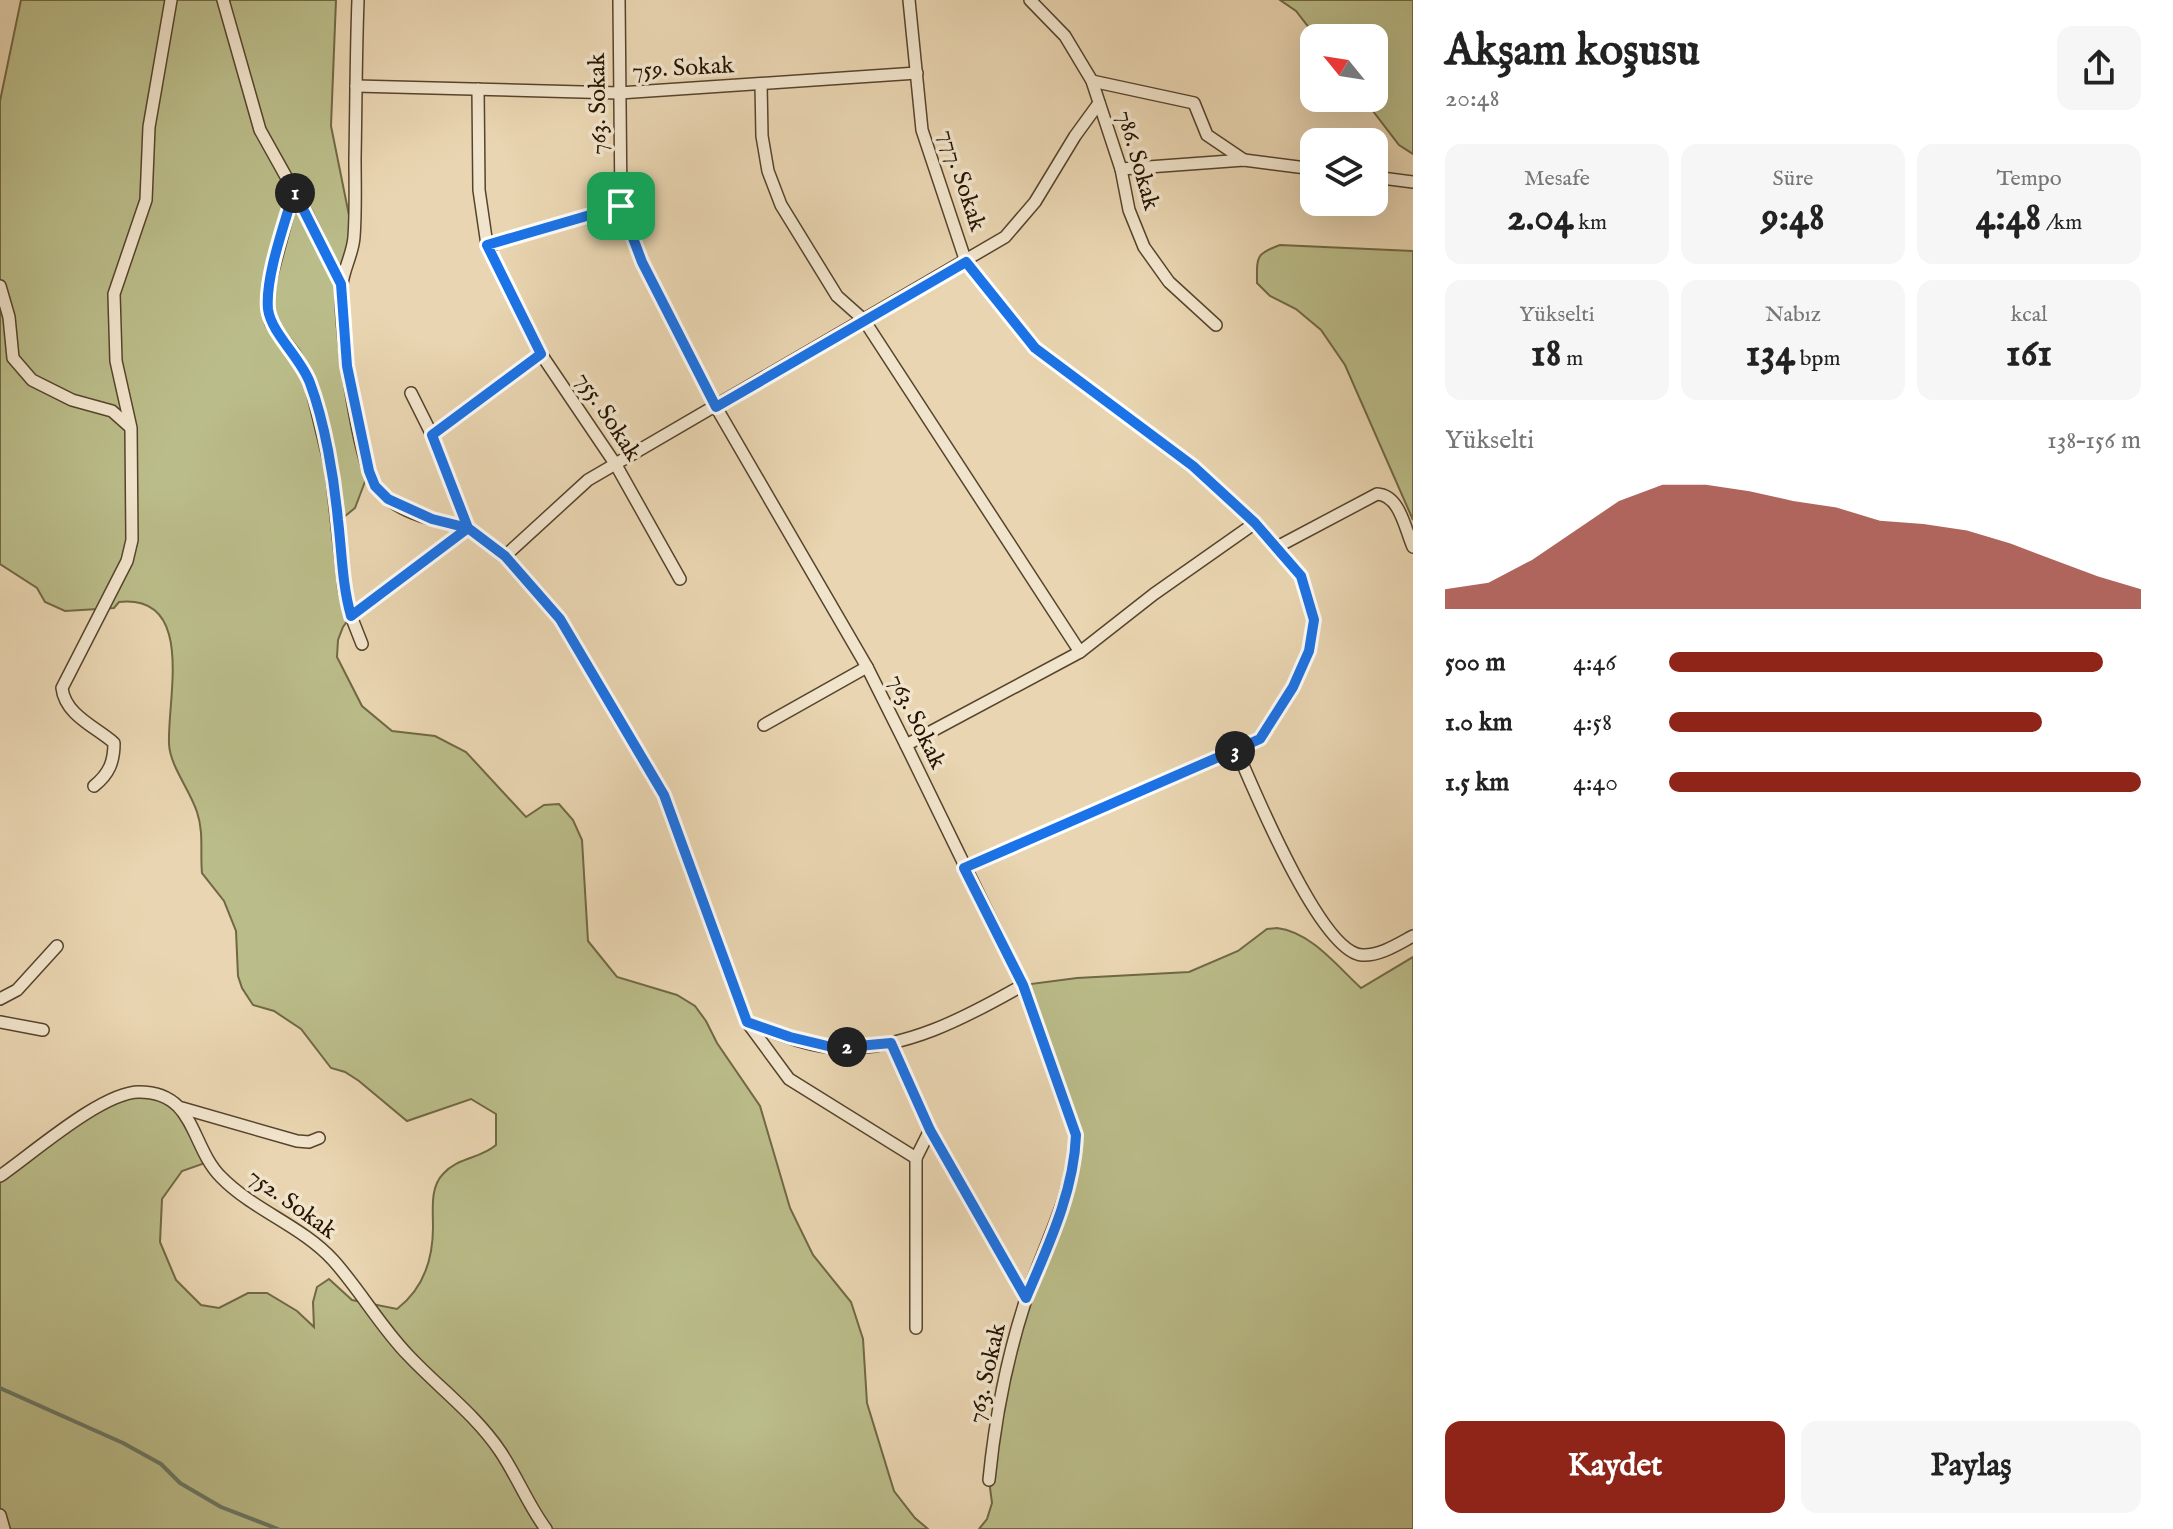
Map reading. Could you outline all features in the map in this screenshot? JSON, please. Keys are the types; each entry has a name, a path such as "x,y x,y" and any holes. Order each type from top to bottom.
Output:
{"street":[{"path":"94,786 106,776 114,755 114,743 72,710 63,700 62,688 127,561 132,540 131,428 116,361 114,294 146,200 149,127 171,0"},
{"path":"223,0 260,130 341,284"},
{"path":"358,0 354,240 341,284 347,366 369,471 375,486 388,499 409,510 468,528 505,556 560,619 664,795 747,1022 789,1079 916,1158"},
{"name":"763. Sokak","path":"619,0 621,206 642,262 716,407 867,667 906,745 1023,985 1076,1135 1075,1160 1068,1189 1026,1298 1008,1366 993,1440 989,1480"},
{"name":"777. Sokak","path":"909,0 922,130 966,262 1035,348 1193,466 1255,523 1301,576 1314,620 1309,651 1287,697 1260,739 1237,751"},
{"name":"786. Sokak","path":"1030,0 1065,36 1092,81 1121,169 1129,210 1144,247 1169,282 1216,325"},
{"name":"759. Sokak","path":"356,86 619,93 917,73"},
{"path":"1092,81 1194,103 1207,135 1244,160"},
{"path":"761,84 762,136 768,171 781,205 837,296 864,320 1080,652"},
{"name":"755. Sokak","path":"478,89 479,190 487,245 541,354 616,465 680,579"},
{"path":"505,556 588,480 1005,237 1025,214 1099,103"},
{"path":"1121,169 1244,160 1300,167"},
{"path":"1388,179 1413,182"},
{"path":"294,191 268,289 268,310 271,323 294,353 310,382 331,469 344,589 362,644"},
{"path":"487,245 621,206"},
{"path":"0,286 9,317 13,358 32,380 72,400 112,411 131,428"},
{"path":"432,435 541,354"},
{"path":"411,393 432,435 468,528"},
{"path":"1277,547 1377,494 1387,495 1394,501 1413,547"},
{"path":"906,745 1080,652 1154,594 1255,523"},
{"path":"351,616 468,528"},
{"path":"764,725 867,667"},
{"path":"964,868 1237,751 1283,857 1344,947 1361,955 1385,951 1413,936"},
{"path":"0,999 17,990 57,946"},
{"path":"747,1022 836,1048 891,1043 971,1015 1023,985"},
{"path":"0,1022 43,1030"},
{"path":"891,1043 930,1130 1026,1298"},
{"path":"0,1176 86,1115 118,1097 138,1092 153,1094 182,1108 297,1141 309,1142 319,1138"},
{"name":"752. Sokak","path":"182,1108 208,1162 223,1180 325,1252 406,1353 475,1420 499,1449 546,1529"},
{"path":"916,1328 916,1158 930,1130"},
{"path":"0,1515 4,1529"}],"green space":[{"path":"21,0 336,0 331,126 354,240 341,284 343,334 369,471 355,508 338,522 351,616 338,640 337,657 362,706 392,731 435,736 466,752 526,817 544,805 559,804 573,820 582,840 588,941 617,977 677,995 695,1006 760,1106 790,1208 813,1255 851,1302 863,1339 867,1403 894,1491 928,1529 0,1529 0,1176 86,1115 138,1092 182,1108 208,1162 182,1171 162,1199 160,1242 176,1280 201,1305 219,1308 248,1293 267,1293 297,1311 314,1327 313,1302 317,1287 329,1279 352,1300 397,1309 406,1301 420,1283 428,1262 433,1239 433,1199 439,1179 455,1164 496,1145 496,1114 471,1099 407,1121 359,1081 331,1068 301,1029 274,1011 253,1005 238,976 236,931 224,901 202,873 199,820 170,752 172,653 168,632 159,614 143,604 119,602 114,608 65,611 45,602 37,588 0,564 0,101"},
{"path":"1280,0 1413,0 1413,154 1399,145 1374,112 1388,112 1388,24 1306,24 1296,11"},
{"path":"1280,245 1413,251 1413,520 1345,365 1321,330 1296,309 1270,296 1257,283 1259,258"},
{"path":"1277,928 1312,943 1361,988 1413,957 1413,1529 979,1529 987,1519 992,1503 989,1480 1008,1366 1046,1250 1076,1135 1023,985 1077,978 1189,972 1238,951 1267,929"}],"waterway":[{"path":"0,1388 123,1443 161,1464 180,1483 221,1507 278,1529"}],"route":[{"path":"621,206 487,245 541,354 432,435 468,528 351,616 344,589 331,469 310,382 294,353 271,323 268,310 268,289 294,191 341,284 347,366 354,407 375,486 388,499 409,510 468,528 505,556 560,619 664,795 747,1022 836,1048 891,1043 930,1130 1026,1298 1068,1189 1075,1160 1076,1135 1023,985 964,868 1260,739 1293,687 1309,651 1314,620 1301,576 1255,523 1193,466 1035,348 966,262 716,407 642,262 621,206"}]}
